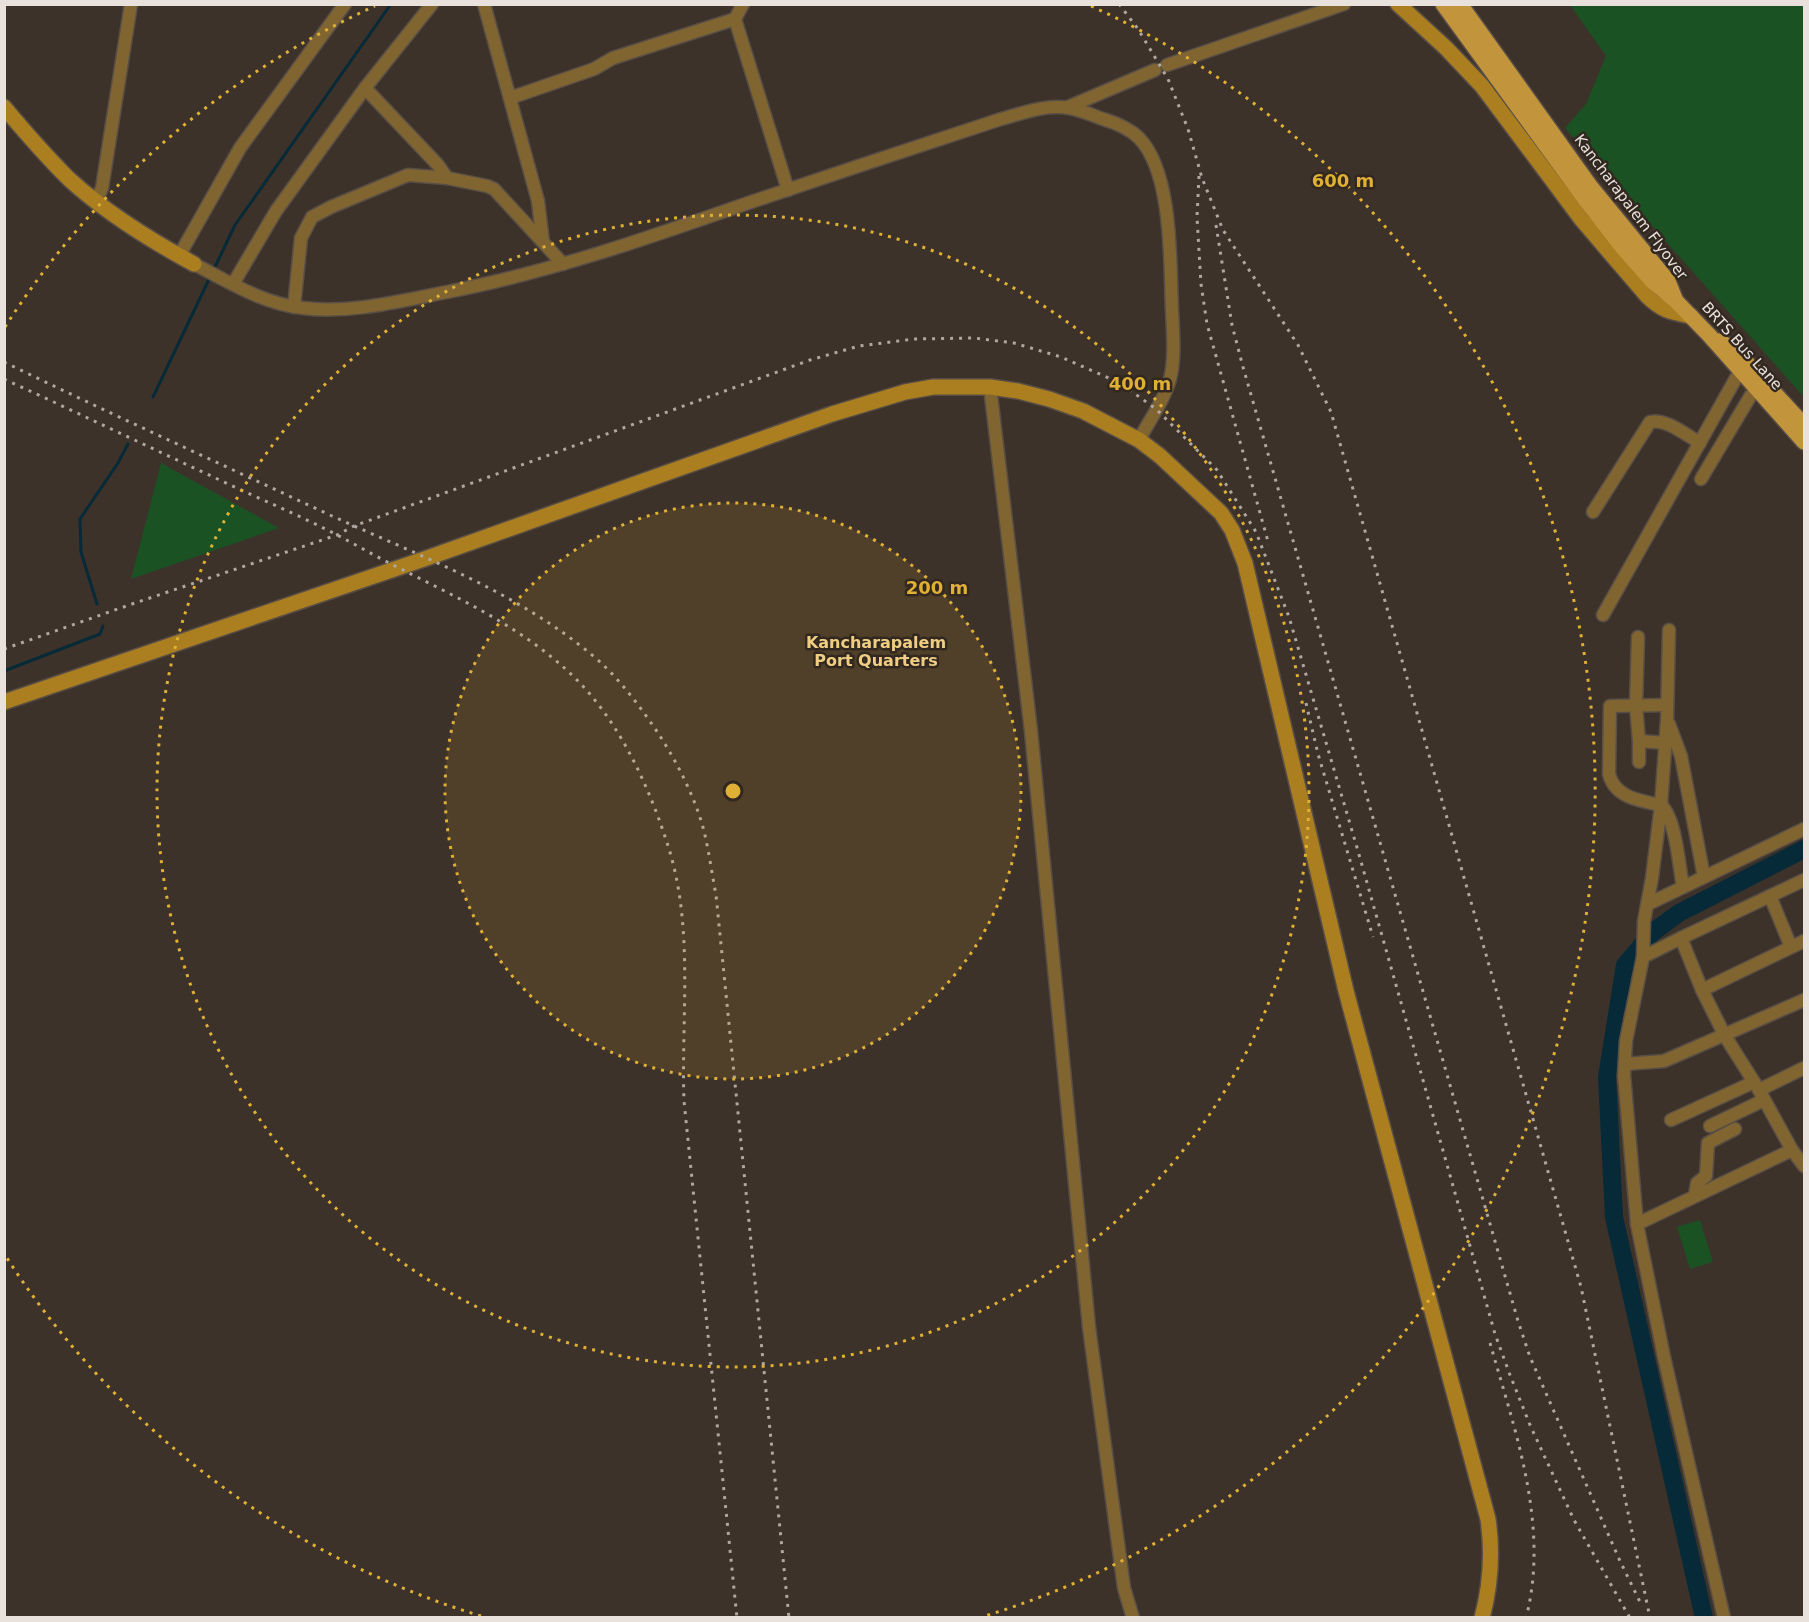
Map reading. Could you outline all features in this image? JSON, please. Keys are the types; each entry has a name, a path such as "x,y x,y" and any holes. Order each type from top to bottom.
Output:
{"main road":[{"name":"Kancharapalem Flyover","path":"1443,4 1596,215 1657,277"},
{"name":"Kancharapalem Flyover","path":"1460,4 1676,301"},
{"name":"BRTS Bus Lane","path":"1676,301 1804,442"},
{"path":"1709,335 1721,361 1804,456"},
{"path":"1709,335 1735,350 1804,424"}],"street":[{"path":"96,201 102,188 131,4"},
{"path":"179,256 240,148 345,4"},
{"path":"229,282 276,211 365,88 432,4"},
{"path":"484,4 538,201 543,242"},
{"path":"510,98 594,69 613,58 735,19 743,4"},
{"path":"1167,65 1344,4"},
{"path":"1398,4 1446,48 1482,86 1582,220 1647,296 1666,311 1691,316"},
{"path":"735,19 788,190"},
{"path":"4,107 45,155 71,180 134,230 194,264 268,300 294,307 335,309 404,301 505,281 637,242 1001,119 1042,108 1068,107 1155,70"},
{"path":"365,88 438,165 447,178"},
{"path":"1068,107 1109,121 1139,137 1148,150 1157,171 1162,191 1170,247 1173,362 1166,391 1139,440"},
{"path":"294,307 302,238 312,217 408,175 447,178 494,189 563,264"},
{"path":"1603,615 1736,378"},
{"path":"4,702 427,558 832,414 904,392 933,387 990,387 1018,391 1083,411 1139,440 1160,456 1221,513 1232,530 1245,563 1346,991 1488,1519 1491,1571 1482,1617"},
{"path":"990,387 1030,731 1089,1327 1124,1588 1133,1617"},
{"path":"1701,479 1751,396"},
{"path":"1593,512 1650,422 1660,421 1703,438 1722,442"},
{"path":"1669,630 1668,705 1661,806 1644,921 1643,954 1626,1041 1626,1109 1637,1224 1664,1357 1724,1617"},
{"path":"1638,637 1636,706 1639,762"},
{"path":"1668,705 1610,706 1611,781 1627,797 1661,806 1668,815 1683,887"},
{"path":"1667,720 1681,756 1704,878"},
{"path":"1639,741 1666,742"},
{"path":"1648,904 1804,829"},
{"path":"1643,954 1804,880"},
{"path":"1770,896 1791,947"},
{"path":"1637,1224 1695,1196 1799,1157 1725,1036 1702,990 1681,938"},
{"path":"1702,990 1804,941"},
{"path":"1625,1064 1664,1061 1804,1000"},
{"path":"1710,1126 1759,1091 1804,1068"},
{"path":"1671,1120 1759,1091"},
{"path":"1695,1196 1697,1183 1706,1176 1708,1143 1735,1129"}],"green space":[{"path":"1570,5 1804,5 1804,397 1565,128 1586,104 1606,56"},
{"path":"161,463 279,528 131,579"},
{"path":"1700,1220 1713,1262 1690,1269 1677,1227"}],"waterway":[{"path":"214,269 235,225 391,4"},
{"path":"153,397 211,275"},
{"path":"97,604 81,552 80,519 118,463 128,444"},
{"path":"4,671 100,634 103,626"},
{"path":"1704,1618 1614,1217 1607,1077 1625,965 1653,932 1679,913 1804,849"}],"railway":[{"path":"1119,4 1138,29 1168,79 1188,129 1202,178 1223,230 1298,345 1331,412 1581,1287 1650,1618"},
{"path":"1199,176 1197,217 1201,284 1207,324 1269,545"},
{"path":"1216,225 1232,325 1243,367 1518,1321 1530,1357 1641,1604"},
{"path":"4,649 337,535 354,526 810,360 859,346 914,339 974,338 1014,343 1061,357 1120,383 1156,409 1217,470 1256,532 1289,617 1495,1334 1530,1425 1574,1520 1630,1618"},
{"path":"4,362 332,516 436,562 504,596 569,637 599,661 631,696 665,744 696,805 706,839 716,895 789,1618"},
{"path":"4,379 339,536 490,615 555,659 591,695 619,735 653,803 677,880 684,942 684,1101 737,1618"},
{"path":"1306,703 1318,754 1373,937"},
{"path":"1490,1343 1519,1444 1532,1514 1534,1549 1532,1583 1526,1618"}],"district":[{"name":"Kancharapalem Port Quarters","path":"876,651"}]}
